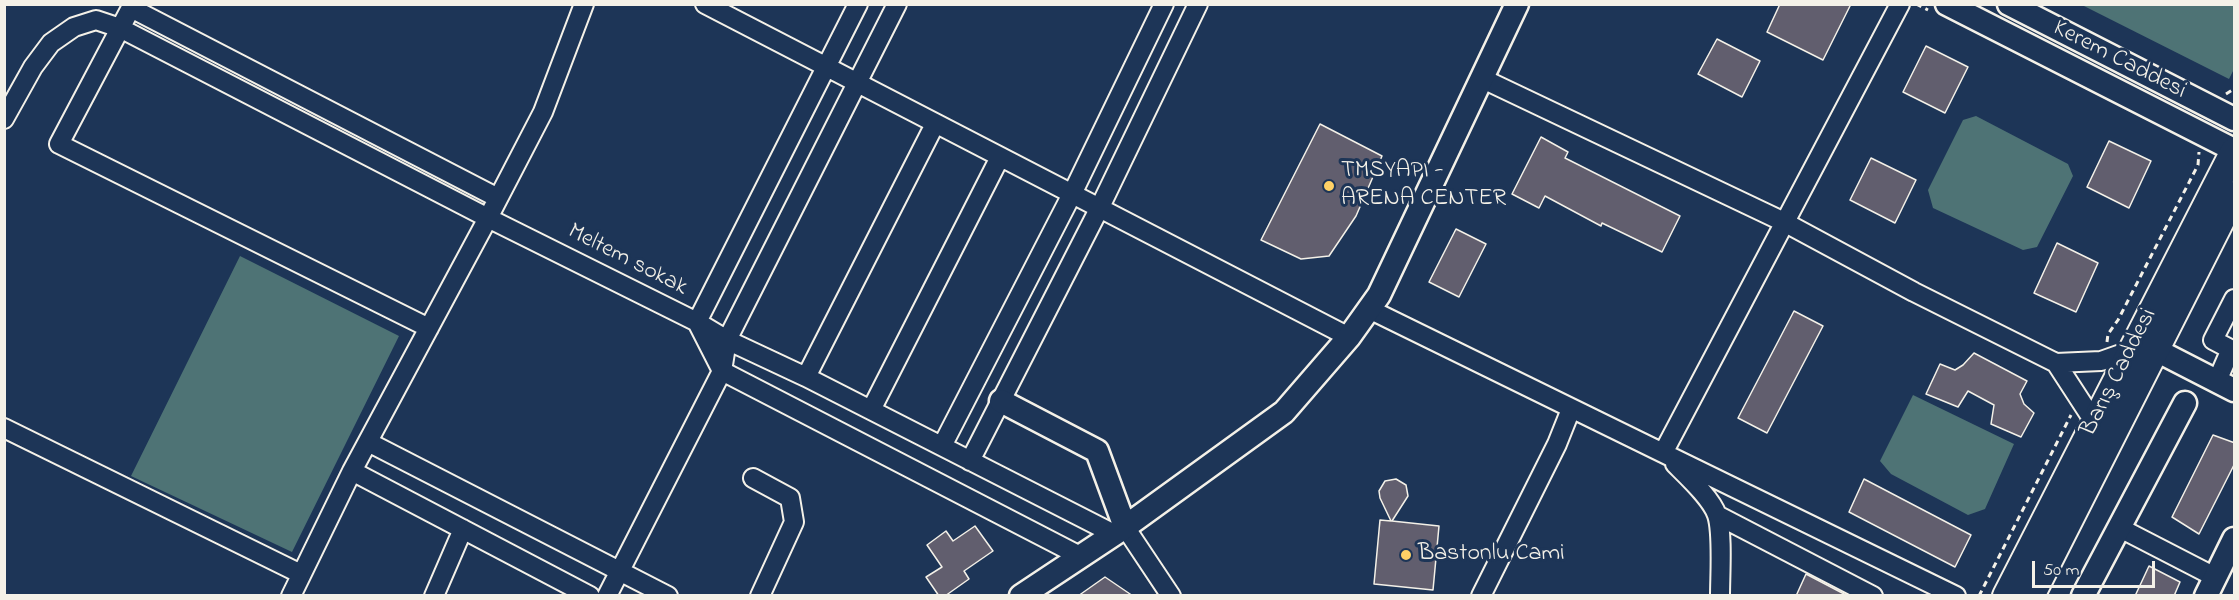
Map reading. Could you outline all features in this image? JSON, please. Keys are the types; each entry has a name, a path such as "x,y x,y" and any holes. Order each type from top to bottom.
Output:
{"main road":[{"name":"Barış Caddesi","path":"2031,596 2235,150"},
{"name":"Barış Caddesi","path":"2006,596 2095,423 2144,350 2235,195"}],"street":[{"path":"291,596 352,471 543,112 584,4"},
{"path":"705,4 1349,337"},
{"path":"858,4 697,322 722,371 1080,556"},
{"path":"608,596 619,570 722,371 727,340 897,4"},
{"path":"942,446 1072,194 1164,4"},
{"path":"970,461 1099,209 1198,4"},
{"path":"1021,596 1120,531 1284,412 1349,337 1378,295 1517,4"},
{"path":"1663,453 1900,4"},
{"name":"Kerem Caddesi","path":"1947,4 2235,150"},
{"name":"Kerem Caddesi","path":"2009,4 2235,119"},
{"path":"429,328 59,144 120,28 132,6 498,198"},
{"name":"Meltem sokak","path":"5,117 33,67 51,43 74,27 96,20 120,28 488,218 697,322 727,340 806,377 970,461 1120,531"},
{"path":"1481,78 1784,222 1914,292 2055,363 2101,361 2144,350 2226,385 2233,350 2213,340 2235,299"},
{"path":"806,377 935,124"},
{"path":"871,410 1000,157"},
{"path":"1369,309 1956,596"},
{"path":"2055,363 2095,423"},
{"path":"1001,401 1097,451 1120,531 1171,596"},
{"path":"2083,596 2185,403"},
{"path":"1481,596 1557,444 1571,409"},
{"path":"4,428 301,574"},
{"path":"368,442 668,596"},
{"path":"1663,453 1696,484 1717,515 1721,554 1720,596"},
{"path":"352,471 590,596"},
{"path":"753,478 790,498 794,522 760,596"},
{"path":"1717,515 1873,596"},
{"path":"2118,528 2211,590 2235,539"},
{"path":"434,596 463,529"}],"path":[{"path":"2226,94 2235,89"}],"green space":[{"path":"2082,5 2234,5 2234,69 2229,79"},
{"path":"1976,116 2068,164 2073,176 2037,247 2023,250 1933,208 1928,190 1963,120"},
{"path":"240,256 399,336 292,552 131,476"},
{"path":"1913,395 2014,444 1985,509 1968,515 1891,474 1880,461"}],"building":[{"path":"1780,4 1851,4 1823,60 1767,32"},
{"path":"1717,39 1760,61 1742,97 1698,74"},
{"path":"1926,46 1968,67 1945,113 1903,92"},
{"name":"TMSYAPI - ARENA CENTER","path":"1320,124 1382,156 1356,216 1329,256 1301,259 1261,240"},
{"path":"1541,137 1568,152 1565,158 1680,216 1662,252 1602,223 1601,226 1545,196 1539,208 1512,194"},
{"path":"2109,141 2151,161 2129,208 2087,187"},
{"path":"1871,158 1916,180 1895,223 1850,200"},
{"path":"1456,229 1486,244 1459,297 1429,282"},
{"path":"2057,243 2098,263 2076,312 2034,293"},
{"path":"1794,311 1823,326 1767,433 1738,418"},
{"path":"1974,353 2027,381 2020,394 2024,404 2034,413 2021,437 1991,424 1994,405 1968,391 1958,407 1926,394 1940,364 1955,370"},
{"path":"2213,435 2235,443 2235,463 2199,534 2172,517"},
{"name":"Bastonlu Cami","path":"1396,479 1406,485 1408,496 1392,521 1439,526 1433,590 1374,584 1380,520 1391,521 1379,491 1385,481"},
{"path":"1864,479 1971,535 1955,567 1849,512"},
{"path":"975,526 993,551 964,571 969,579 945,596 939,596 926,577 942,567 927,545 946,531 953,541"},
{"path":"2149,566 2180,582 2174,596 2135,596"},
{"path":"1806,574 1848,596 1796,596"},
{"path":"1105,577 1133,596 1078,596"}],"place":[{"name":"TMSYAPI - ARENA CENTER","path":"1329,186"},
{"name":"Bastonlu Cami","path":"1406,555"}]}
